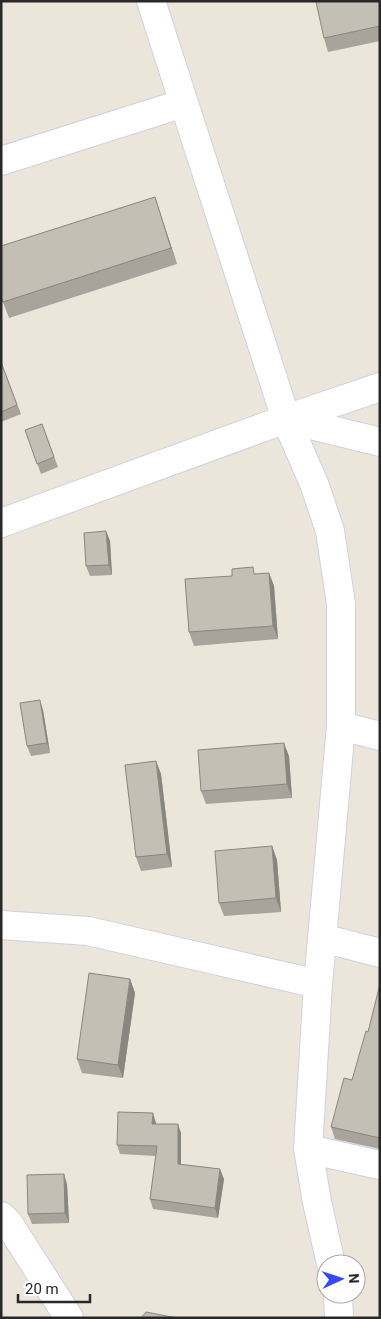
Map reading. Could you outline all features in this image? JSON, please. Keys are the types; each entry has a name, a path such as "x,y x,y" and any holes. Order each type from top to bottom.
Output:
{"street":[{"path":"151,1 286,419 315,486 330,530 341,604 341,726 318,984 308,1149 329,1254"},
{"path":"1,161 184,104"},
{"path":"1,523 286,419 380,387"},
{"path":"286,419 380,442"},
{"path":"341,726 380,736"},
{"path":"1,925 88,931 318,984"},
{"path":"322,938 380,953"},
{"path":"308,1149 380,1165"},
{"path":"1,1216 9,1224 69,1318"},
{"path":"338,1304 339,1318"}],"building":[{"path":"380,1 380,26 324,38 316,2"},
{"path":"155,197 171,248 3,302 1,297 1,246"},
{"path":"1,362 17,405 1,412"},
{"path":"42,424 54,457 37,464 25,430"},
{"path":"106,531 109,565 86,566 84,533"},
{"path":"253,567 254,574 269,573 273,626 189,632 185,579 232,576 232,569"},
{"path":"40,700 47,743 27,746 20,703"},
{"path":"284,743 287,784 201,791 198,750"},
{"path":"156,761 167,854 136,857 125,765"},
{"path":"272,846 276,898 219,903 215,851"},
{"path":"89,973 130,979 118,1065 77,1059"},
{"path":"380,984 380,1138 331,1127 344,1078 352,1080 366,1031 368,1032"},
{"path":"118,1112 153,1113 152,1124 178,1124 178,1164 220,1169 215,1208 150,1199 157,1146 117,1145"},
{"path":"64,1174 65,1213 28,1214 27,1175"},
{"path":"146,1312 177,1318 141,1318"}]}
